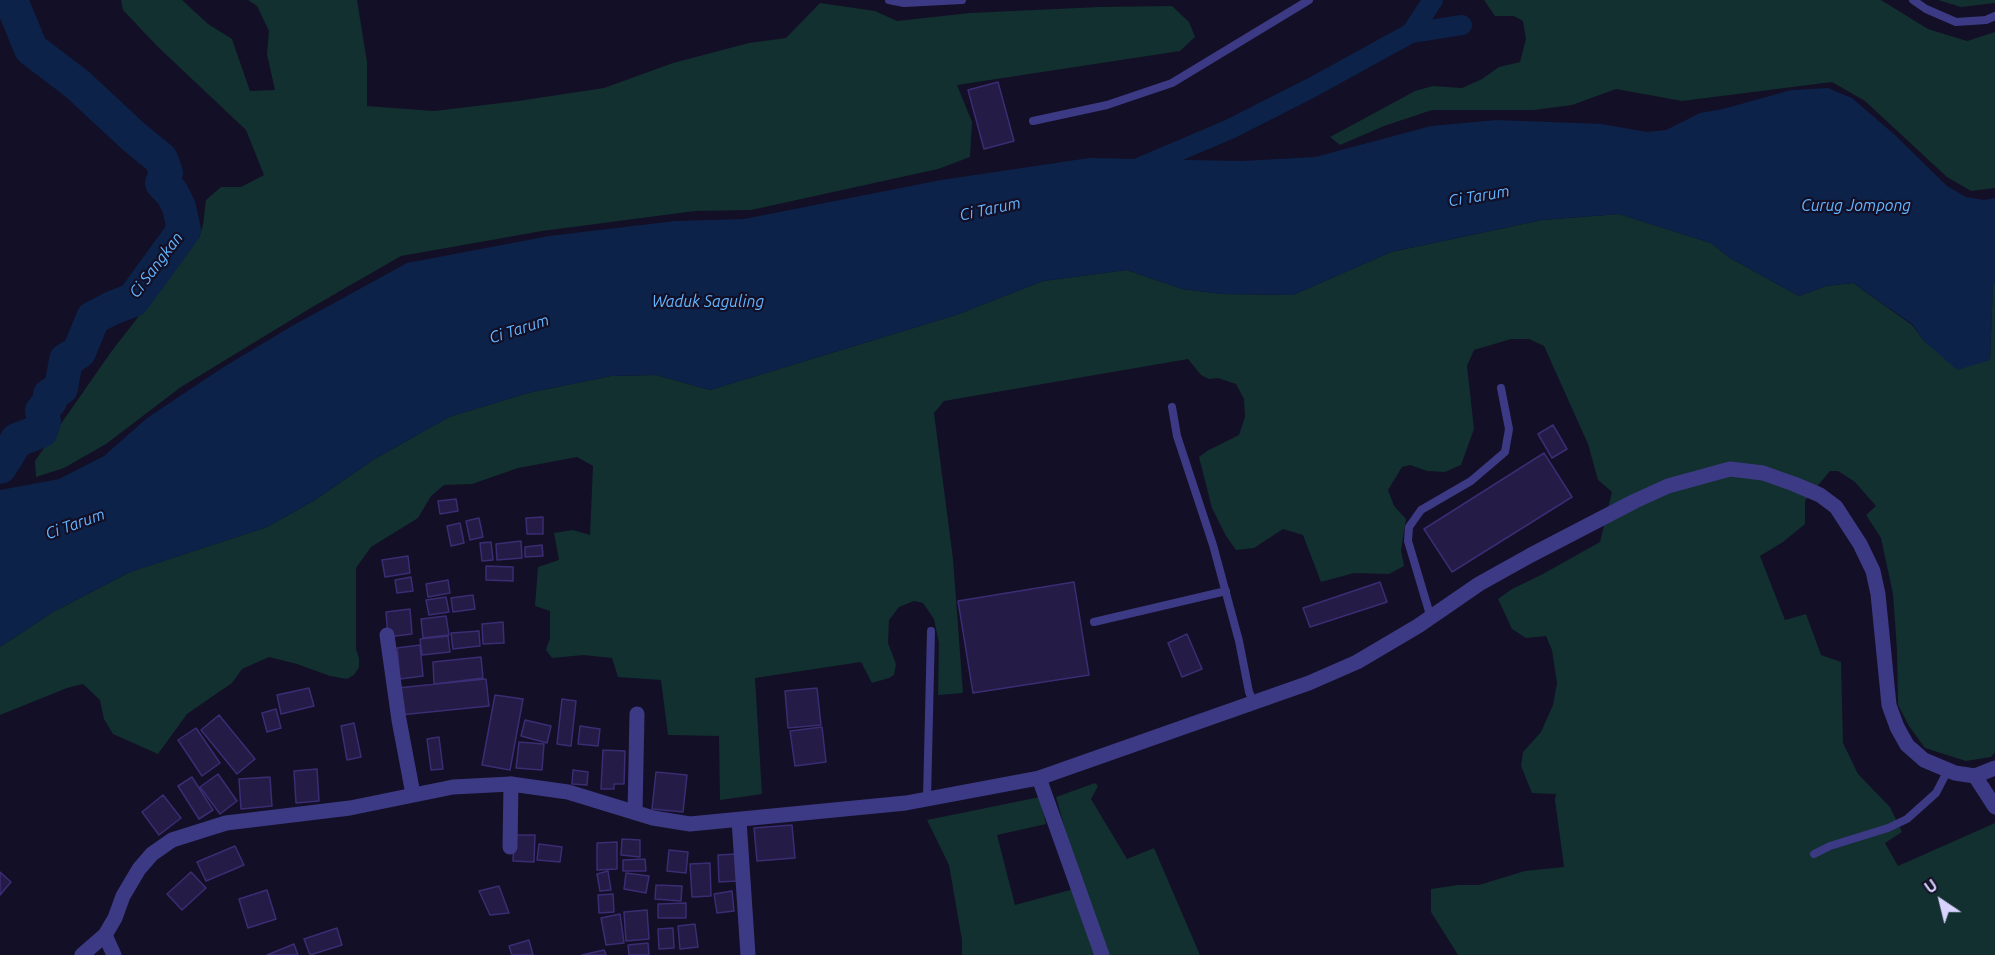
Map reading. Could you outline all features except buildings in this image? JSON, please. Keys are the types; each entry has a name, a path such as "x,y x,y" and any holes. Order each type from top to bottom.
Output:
{"street":[{"path":"82,955 105,935 139,869 152,854 172,840 226,823 350,808 453,787 511,784 568,792 653,818 690,824 906,803 1039,778 1309,683 1357,662 1531,555 1668,486 1730,469 1763,473 1820,495 1836,507 1860,544 1873,571 1878,594 1889,705 1907,745 1924,760 1948,770 1975,776 1995,768"},
{"path":"387,635 399,720 413,794"},
{"path":"635,813 637,714"},
{"path":"1975,776 1995,807"},
{"path":"1039,778 1102,955"},
{"path":"510,847 511,784"},
{"path":"739,820 748,955"},
{"path":"105,935 114,955"}],"lane":[{"path":"889,0 904,3 962,0"},
{"path":"1033,121 1107,105 1172,83 1309,0"},
{"path":"1913,0 1926,9 1956,22 1986,20 1995,16"},
{"path":"1431,618 1408,541 1409,527 1421,510 1471,481 1505,453 1509,429 1501,388"},
{"path":"1172,407 1177,436 1213,545 1239,641 1249,692 1254,703"},
{"path":"1094,622 1226,591"},
{"path":"927,798 931,631"},
{"path":"1814,854 1830,846 1888,828 1907,819 1936,793 1948,770"}],"green space":[{"path":"121,0 182,0 208,24 232,39 250,91 275,90 267,54 269,31 257,6 248,0 357,0 367,62 367,106 434,111 604,88 673,63 749,43 786,38 820,3 875,11 897,21 970,13 1172,6 1189,22 1195,37 1180,51 957,85 972,122 970,157 938,169 751,210 695,211 542,231 401,256 181,387 106,444 64,468 36,477 35,461 111,352 163,285 181,247 199,238 206,200 221,187 241,187 264,175 246,130 157,46 123,10"},
{"path":"1484,0 1881,0 1928,29 1967,41 1995,32 1995,188 1971,191 1947,177 1865,101 1832,82 1682,101 1616,89 1572,105 1534,110 1432,110 1384,126 1340,145 1330,137 1415,91 1433,86 1462,88 1482,79 1499,67 1520,62 1526,39 1523,21 1514,16 1495,16"},
{"path":"1938,0 1995,0 1995,3 1961,7"},
{"path":"1619,214 1711,243 1730,258 1799,296 1826,286 1853,283 1912,325 1924,341 1940,353 1990,360 1993,283 1995,282 1995,752 1991,757 1966,761 1925,748 1909,726 1898,705 1893,594 1881,538 1866,515 1876,506 1855,482 1838,471 1830,471 1805,501 1805,524 1783,542 1760,556 1785,620 1806,614 1821,655 1841,662 1843,743 1858,774 1890,807 1902,832 1885,843 1898,866 1995,823 1995,955 1458,955 1431,912 1431,889 1479,885 1525,871 1564,867 1556,794 1532,793 1521,766 1523,752 1541,732 1553,705 1557,683 1552,650 1546,636 1526,638 1512,629 1498,599 1512,589 1600,542 1612,492 1598,480 1588,444 1544,346 1529,339 1511,339 1474,350 1467,366 1474,429 1461,465 1445,472 1427,471 1410,465 1402,467 1388,490 1394,506 1406,519 1401,550 1404,566 1389,574 1354,573 1321,582 1303,535 1283,529 1254,548 1236,550 1226,536 1212,508 1199,457 1239,435 1245,417 1244,399 1236,384 1218,378 1209,379 1201,375 1188,359 944,401 934,413 953,559 963,693 938,695 939,643 934,619 923,603 914,601 899,607 889,620 888,643 896,664 894,675 889,678 872,683 861,662 755,678 762,794 720,800 719,736 668,735 661,680 618,677 612,658 583,655 552,658 546,650 550,638 550,611 535,606 538,567 559,560 554,533 573,530 590,535 593,466 577,457 518,468 472,484 444,485 431,496 418,518 371,547 356,568 356,649 359,667 354,675 347,679 269,657 242,669 232,683 187,714 158,754 113,734 104,719 100,700 83,684 67,688 0,715 0,647 53,612 130,572 267,527 315,500 373,460 449,417 528,393 611,376 656,375 710,390 956,315 1043,281 1127,270 1182,289 1222,294 1293,295 1391,252 1542,220"},
{"path":"1095,783 1098,786 1091,799 1127,859 1154,848 1200,955 962,955 962,940 949,865 927,820 1040,797 1046,824 997,835 1015,905 1081,887 1056,797"}],"water":[{"name":"Waduk Saguling","path":"1828,88 1852,98 1895,135 1947,186 1966,197 1984,200 1995,198 1995,282 1993,284 1990,360 1957,370 1924,341 1912,324 1853,283 1826,286 1799,296 1730,258 1711,243 1619,214 1542,220 1391,252 1293,295 1222,294 1182,289 1127,270 1043,281 956,315 710,390 656,375 611,376 528,393 449,417 373,460 315,500 267,527 130,572 53,612 0,647 0,490 59,479 104,456 147,418 222,368 292,326 407,263 549,236 675,221 744,219 941,180 1089,158 1241,161 1315,157 1431,126 1497,120 1602,124 1647,132 1666,130 1700,113 1791,90"}],"waterway":[{"name":"Ci Sangkan","path":"0,467 17,440 41,431 44,422 42,411 50,401 50,395 61,388 66,360 79,352 93,318 133,300 184,230 179,207 172,193 162,183 166,173 161,159 77,84 31,49 11,0"},
{"path":"1411,33 1433,0"},
{"path":"1136,169 1230,129 1411,33 1462,25"}],"water label":[{"name":"Ci Tarum","path":"1479,196"},
{"name":"Curug Jompong","path":"1856,206"},
{"name":"Ci Tarum","path":"990,209"},
{"name":"Ci Tarum","path":"519,329"},
{"name":"Ci Tarum","path":"75,524"}]}
